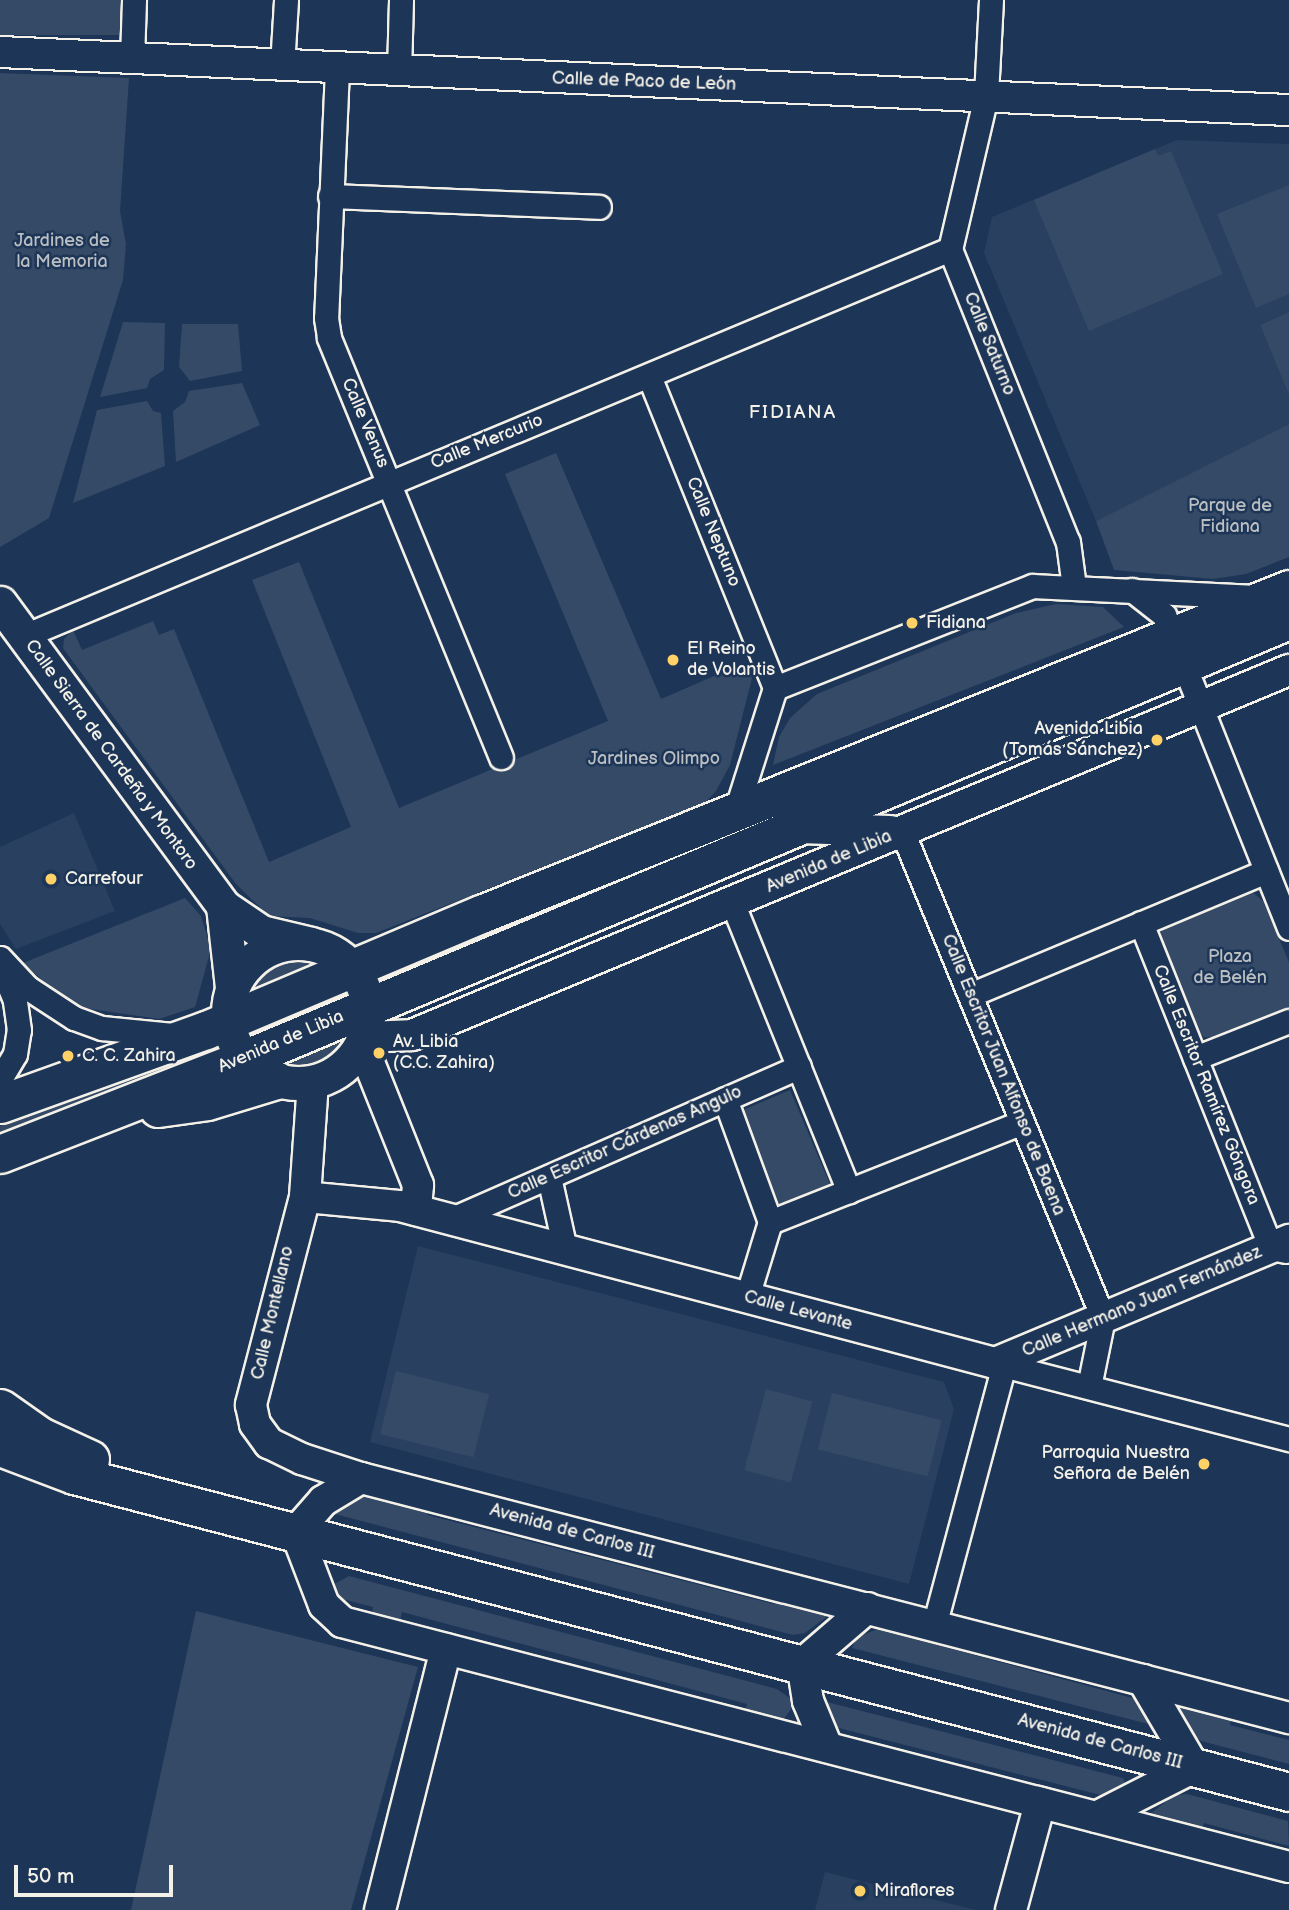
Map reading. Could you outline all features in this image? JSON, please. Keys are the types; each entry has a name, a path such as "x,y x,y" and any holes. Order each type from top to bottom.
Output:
{"main road":[{"name":"Avenida de Libia","path":"6,1154 244,1059 365,1029 1282,602"},
{"name":"Calle Sierra de Cardeña y Montoro","path":"0,604 223,906 261,932 333,952 351,967"},
{"name":"Avenida de Libia","path":"0,1104 193,1035 230,1004 351,967 735,814 756,788 1178,650"},
{"path":"223,906 230,1004 244,1059 276,1080"},
{"path":"230,1004 242,971 262,953 291,943 311,944"},
{"path":"105,1113 207,1101 276,1080 313,1082 345,1065 365,1029 351,967"},
{"path":"0,1408 53,1443 141,1475 159,1497"},
{"name":"Avenida de Carlos III","path":"0,1447 53,1468 159,1497 1289,1792"},
{"path":"0,1476 197,1524 241,1518"}],"street":[{"path":"132,58 134,0"},
{"path":"282,66 286,0"},
{"path":"399,72 401,0"},
{"path":"950,249 986,96 991,0"},
{"name":"Calle de Paco de León","path":"0,52 1289,110"},
{"name":"Calle Venus","path":"337,69 330,196 329,338 501,757"},
{"path":"330,196 599,207"},
{"name":"Calle Mercurio","path":"24,636 950,249"},
{"name":"Calle Saturno","path":"950,249 1068,542 1074,587"},
{"name":"Calle Neptuno","path":"649,376 775,688"},
{"name":"Avenida de Libia","path":"775,688 1033,586 1132,590 1282,602"},
{"path":"1132,590 1164,615 1289,928"},
{"name":"Avenida de Libia","path":"365,1029 412,1035 1289,670"},
{"path":"775,688 756,788 792,828 902,831"},
{"name":"Calle Escritor Juan Alfonso de Baena","path":"902,831 1103,1318"},
{"path":"970,995 1266,871"},
{"path":"732,902 849,1191"},
{"name":"Calle Escritor Ramírez Góngora","path":"1141,923 1195,1058 1283,1247"},
{"path":"0,958 28,988 74,1018 124,1031 193,1035"},
{"path":"0,964 15,1000 19,1030 15,1054 0,1079"},
{"path":"1195,1058 1289,1021"},
{"path":"365,1029 418,1185 416,1210"},
{"name":"Calle Escritor Cárdenas Angulo","path":"452,1219 799,1067"},
{"name":"Calle Montellano","path":"313,1082 305,1197 251,1405 253,1415 269,1443 302,1459 362,1478"},
{"path":"725,1099 770,1222 747,1297"},
{"path":"770,1222 1022,1122"},
{"path":"549,1177 565,1249"},
{"name":"Calle Levante","path":"305,1197 416,1210 1289,1439"},
{"name":"Calle Hermano Juan Fernández","path":"934,1626 1000,1364 1103,1318 1283,1247"},
{"path":"1089,1387 1103,1318"},
{"path":"362,1478 323,1502 296,1532 324,1605 342,1622 1289,1867"},
{"name":"Avenida de Carlos III","path":"362,1478 1289,1718"},
{"path":"827,1747 808,1701 802,1664 866,1608"},
{"path":"380,1910 446,1649"},
{"name":"Avenida de Carlos III","path":"1096,1817 1194,1767 1143,1680"},
{"path":"1011,1910 1040,1802"}],"shaded area":[{"path":"1177,140 1289,144 1289,312 1260,325 1289,395 1289,424 1096,521 984,253 992,217"},
{"name":"Carrefour","path":"74,813 115,911 16,949 0,924 0,847"},
{"path":"418,1246 944,1382 954,1409 909,1584 370,1442"},
{"name":"Miraflores","path":"825,1872 976,1910 815,1910"}],"green space":[{"path":"0,0 126,0 126,35 0,35"},
{"name":"Jardines de la Memoria","path":"0,73 129,78 120,211 126,244 123,280 49,518 0,547"},
{"path":"1155,149 1158,156 1171,151 1223,274 1089,331 1034,200"},
{"path":"1289,185 1289,294 1256,308 1217,214"},
{"path":"1289,312 1289,395 1260,325"},
{"path":"123,322 165,323 164,370 150,379 147,388 100,397"},
{"path":"182,324 238,324 242,371 190,381 179,367"},
{"path":"242,383 260,425 176,462 173,411 185,402 189,391"},
{"path":"147,401 153,411 161,413 165,466 73,503 97,410"},
{"name":"Parque de Fidiana","path":"1289,424 1289,557 1246,574 1213,579 1114,570 1096,521"},
{"name":"Jardines Olimpo","path":"556,453 661,699 744,663 752,678 730,765 716,791 705,803 376,933 358,933 310,918 269,916 236,884 63,648 64,639 73,630 82,650 153,621 159,635 174,629 269,862 351,827 252,580 299,562 399,808 608,721 505,474"},
{"path":"1056,604 1103,607 1124,627 773,765 779,737 790,718 817,694 1016,613"},
{"path":"771,808 778,822 376,989 375,975"},
{"name":"Plaza de Belén","path":"1252,892 1263,901 1289,962 1289,1007 1217,1037 1204,1037 1194,1029 1160,946 1161,932 1171,922"},
{"path":"185,898 201,916 211,949 195,1007 159,1019 84,1008 53,990 23,963"},
{"path":"294,955 315,957 325,964 247,996 256,974"},
{"path":"330,993 334,1004 266,1029 261,1018"},
{"path":"349,1027 346,1044 329,1060 306,1069 278,1065"},
{"path":"196,1050 199,1060 0,1139 0,1126"},
{"path":"790,1090 831,1186 779,1208 738,1112"},
{"path":"396,1371 489,1394 473,1457 380,1434"},
{"path":"766,1389 812,1401 791,1483 744,1470"},
{"path":"832,1393 942,1420 928,1477 818,1449"},
{"path":"368,1492 430,1501 427,1515 774,1604 779,1590 833,1612 805,1633 793,1635 335,1514 342,1505"},
{"path":"349,1576 777,1689 791,1699 791,1709 782,1722 744,1716 747,1704 402,1612 398,1628 371,1620 373,1607 346,1600 343,1613 331,1586"},
{"path":"196,1611 418,1667 351,1910 131,1910"},
{"path":"878,1629 1147,1702 1156,1726 852,1648 857,1637"},
{"path":"823,1701 1123,1778 1126,1785 1108,1797 835,1727 828,1722"},
{"path":"1176,1702 1233,1710 1230,1725 1289,1740 1289,1764 1201,1741 1188,1731"},
{"path":"1187,1794 1288,1821 1289,1846 1204,1823 1201,1835 1146,1817 1175,1795"}],"place":[{"name":"Fidiana","path":"912,623"},
{"name":"El Reino de Volantis","path":"673,660"},
{"name":"Avenida Libia (Tomás Sánchez)","path":"1157,740"},
{"name":"Carrefour","path":"51,879"},
{"name":"Av. Libia (C.C. Zahira)","path":"379,1053"},
{"name":"C. C. Zahira","path":"68,1056"},
{"name":"Parroquia Nuestra Señora de Belén","path":"1204,1464"},
{"name":"Miraflores","path":"860,1891"}],"district":[{"name":"FIDIANA","path":"793,413"}]}
